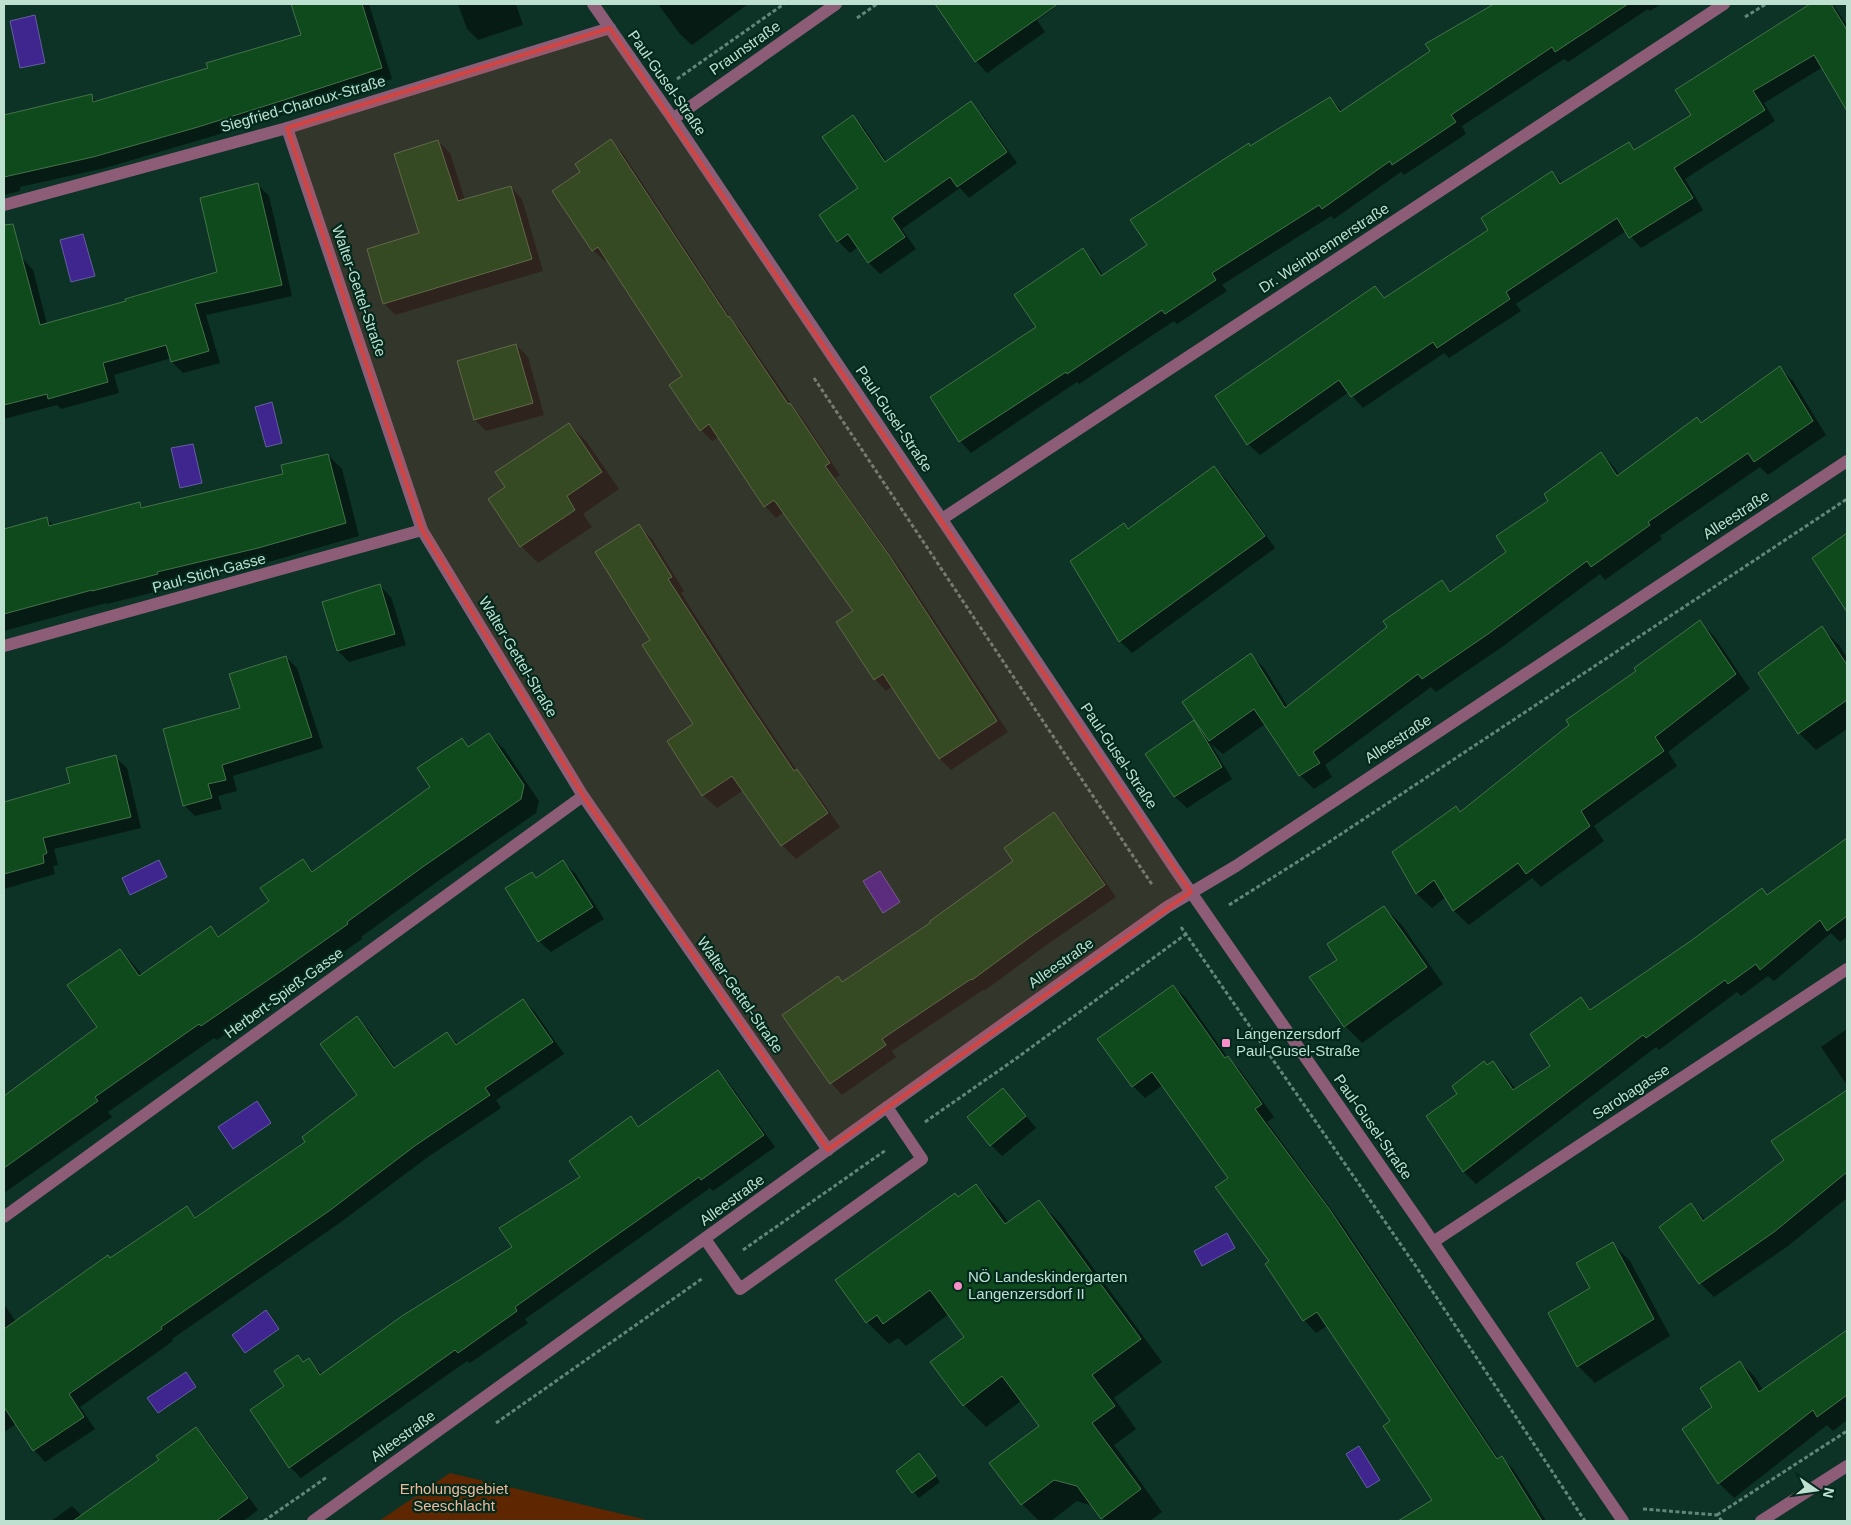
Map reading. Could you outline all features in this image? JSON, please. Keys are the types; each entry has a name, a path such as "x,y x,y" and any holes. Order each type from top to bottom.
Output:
{"street":[{"name":"Paul-Gusel-Straße","path":"593,4 673,119 942,519 1190,892 1433,1242 1623,1521"},
{"name":"Praunstraße","path":"673,119 836,4"},
{"name":"Dr. Weinbrennerstraße","path":"942,519 1724,4"},
{"name":"Siegfried-Charoux-Straße","path":"4,205 287,128 610,28"},
{"name":"Walter-Gettel-Straße","path":"287,128 422,530 583,796 828,1150"},
{"name":"Alleestraße","path":"313,1521 887,1107 1190,892 1236,866 1847,461"},
{"name":"Paul-Stich-Gasse","path":"4,646 422,530"},
{"name":"Herbert-Spieß-Gasse","path":"4,1217 583,796"},
{"name":"Sarobagasse","path":"1433,1242 1847,969"},
{"path":"705,1239 740,1289 922,1159 887,1107"},
{"path":"1761,1521 1847,1466"}],"path":[{"path":"672,82 784,4"},
{"path":"1225,907 1337,836 1847,499"},
{"path":"495,1424 1014,1060 1186,934"},
{"path":"1717,1515 1847,1431"},
{"path":"272,1516 275,1521"}],"highlighted area":[{"path":"610,28 1191,892 828,1150 583,796 422,530 287,128"}],"green space":[{"name":"Erholungsgebiet Seeschlacht","path":"450,1473 651,1521 379,1521"}],"shaded area":[{"path":"35,15 45,63 20,68 10,21"},
{"path":"83,234 95,276 71,282 60,240"},
{"path":"272,402 282,443 266,447 255,407"},
{"path":"193,444 202,483 180,488 171,448"},
{"path":"159,860 167,877 130,895 122,878"},
{"path":"880,871 900,902 883,913 863,881"},
{"path":"257,1101 271,1123 233,1149 218,1127"},
{"path":"1227,1233 1235,1248 1202,1266 1194,1251"},
{"path":"266,1310 279,1329 245,1353 232,1335"},
{"path":"186,1372 196,1387 158,1413 147,1398"},
{"path":"1359,1446 1380,1480 1367,1488 1346,1454"}],"building":[{"path":"291,4 362,4 382,68 198,127 93,157 4,177 4,115 92,94 93,102 208,68 206,63 301,35"},
{"path":"935,4 1058,4 975,62"},
{"path":"1494,4 1628,4 1555,52 1552,47 1451,115 1456,122 1392,165 1390,161 1322,209 1319,205 1212,273 1216,280 1165,314 1162,310 1067,374 1066,372 959,442 930,397 1036,327 1014,295 1083,248 1101,276 1147,245 1130,220 1249,143 1250,146 1330,97 1340,112 1430,51 1425,44"},
{"path":"1810,4 1831,4 1847,30 1847,111 1814,55 1753,91 1765,110 1674,168 1693,198 1629,238 1617,218 1506,292 1510,299 1437,348 1433,342 1351,397 1339,380 1247,445 1215,396 1375,286 1384,298 1488,230 1481,218 1552,171 1560,184 1629,142 1634,150 1691,115 1675,90"},
{"path":"971,101 1007,152 957,187 950,177 892,218 905,237 868,263 848,234 837,242 819,215 858,188 822,137 853,115 885,162"},
{"path":"611,139 728,317 788,404 790,403 830,463 825,466 889,555 997,721 939,759 883,674 874,680 836,622 853,611 774,500 764,507 709,424 700,431 669,385 682,376 598,247 592,251 552,191 580,172 575,164"},
{"path":"438,140 458,201 511,186 532,259 383,304 367,249 419,233 394,154"},
{"path":"258,183 282,285 195,304 209,351 171,362 166,345 103,363 108,382 48,399 47,394 4,405 4,225 13,224 40,325 126,301 125,299 217,272 200,198"},
{"path":"516,344 533,403 474,420 457,361"},
{"path":"1780,366 1813,421 1754,462 1748,453 1648,522 1650,525 1591,567 1587,561 1488,634 1422,679 1418,674 1313,752 1320,763 1299,776 1254,709 1209,741 1182,702 1251,653 1285,708 1387,627 1383,621 1442,580 1450,592 1506,552 1496,536 1548,501 1544,494 1601,452 1617,476 1697,417 1701,423"},
{"path":"569,423 602,472 567,496 575,510 520,547 488,499 505,487 495,472"},
{"path":"328,454 346,523 258,548 157,572 158,574 4,614 4,529 47,517 49,526 140,502 141,508 283,474 281,465"},
{"path":"1214,466 1265,536 1119,642 1070,561 1124,523 1128,529"},
{"path":"639,524 672,577 668,579 741,692 794,771 797,769 828,813 781,846 732,776 702,796 667,741 693,724 642,645 650,640 595,552"},
{"path":"1847,533 1847,612 1812,558"},
{"path":"380,584 395,634 337,651 322,602"},
{"path":"1700,620 1736,674 1655,737 1664,751 1581,811 1590,826 1526,874 1518,863 1453,911 1434,880 1416,894 1392,852 1456,806 1460,812 1569,725 1566,720 1636,671 1634,668"},
{"path":"1822,626 1847,665 1847,700 1798,734 1758,673"},
{"path":"286,656 312,737 222,765 226,780 208,784 212,798 183,806 163,729 240,708 229,674"},
{"path":"1194,720 1222,767 1174,797 1145,754"},
{"path":"489,733 524,785 521,799 424,866 347,922 348,924 284,969 201,1026 199,1024 95,1097 98,1101 4,1168 4,1096 97,1027 67,985 120,949 139,976 211,926 218,937 269,901 260,888 303,859 312,872 430,787 417,768 462,738 468,747"},
{"path":"116,755 131,817 43,838 47,853 43,855 44,863 4,874 4,802 70,783 66,768"},
{"path":"1054,812 1105,885 972,980 882,1039 886,1045 830,1084 782,1015 838,976 842,982 930,923 930,921 1013,861 1004,848"},
{"path":"1847,838 1847,916 1827,931 1820,920 1760,970 1756,964 1728,984 1725,980 1646,1038 1643,1035 1463,1172 1426,1116 1457,1094 1452,1086 1484,1061 1487,1065 1493,1061 1513,1090 1550,1066 1530,1034 1581,997 1590,1010 1692,940 1762,888 1767,895"},
{"path":"563,860 593,907 538,942 505,888 532,872 536,878"},
{"path":"1384,906 1427,967 1344,1027 1309,977 1337,960 1327,944"},
{"path":"1173,985 1225,1058 1228,1056 1262,1104 1255,1109 1330,1210 1497,1459 1502,1456 1542,1521 1398,1521 1432,1500 1383,1426 1390,1421 1317,1312 1303,1321 1265,1264 1269,1261 1215,1187 1228,1178 1152,1072 1132,1087 1097,1039"},
{"path":"523,999 553,1042 485,1088 490,1095 416,1145 329,1211 161,1327 162,1329 69,1394 84,1417 33,1451 4,1407 4,1329 108,1255 110,1258 187,1206 195,1218 305,1142 302,1137 357,1095 320,1044 357,1016 394,1068 447,1032 456,1045"},
{"path":"718,1070 764,1135 701,1180 699,1177 515,1307 517,1311 458,1353 455,1350 289,1468 250,1410 284,1386 274,1371 298,1355 303,1362 309,1358 320,1375 402,1316 512,1247 499,1228 580,1177 569,1161 631,1116 638,1127"},
{"path":"1003,1088 1026,1116 990,1146 967,1117"},
{"path":"1847,1090 1847,1172 1774,1232 1699,1284 1659,1227 1691,1203 1703,1221 1784,1160 1771,1141"},
{"path":"976,1184 1005,1224 1039,1200 1141,1339 1092,1375 1115,1406 1092,1423 1141,1489 1101,1519 1077,1486 1054,1480 1021,1505 989,1463 1039,1426 1002,1376 963,1406 930,1362 964,1337 930,1290 883,1324 877,1315 866,1323 835,1280 955,1193 958,1197"},
{"path":"1613,1242 1654,1319 1577,1367 1548,1313 1590,1288 1576,1263"},
{"path":"1847,1330 1847,1395 1817,1417 1813,1410 1718,1484 1682,1429 1712,1407 1700,1388 1740,1361 1759,1392"},
{"path":"196,1427 248,1498 216,1521 73,1521 159,1460 156,1456"},
{"path":"919,1453 936,1476 912,1493 896,1471"}],"place":[{"name":"Langenzersdorf Paul-Gusel-Straße","path":"1226,1043"},
{"name":"NÖ Landeskindergarten Langenzersdorf II","path":"958,1286"}]}
